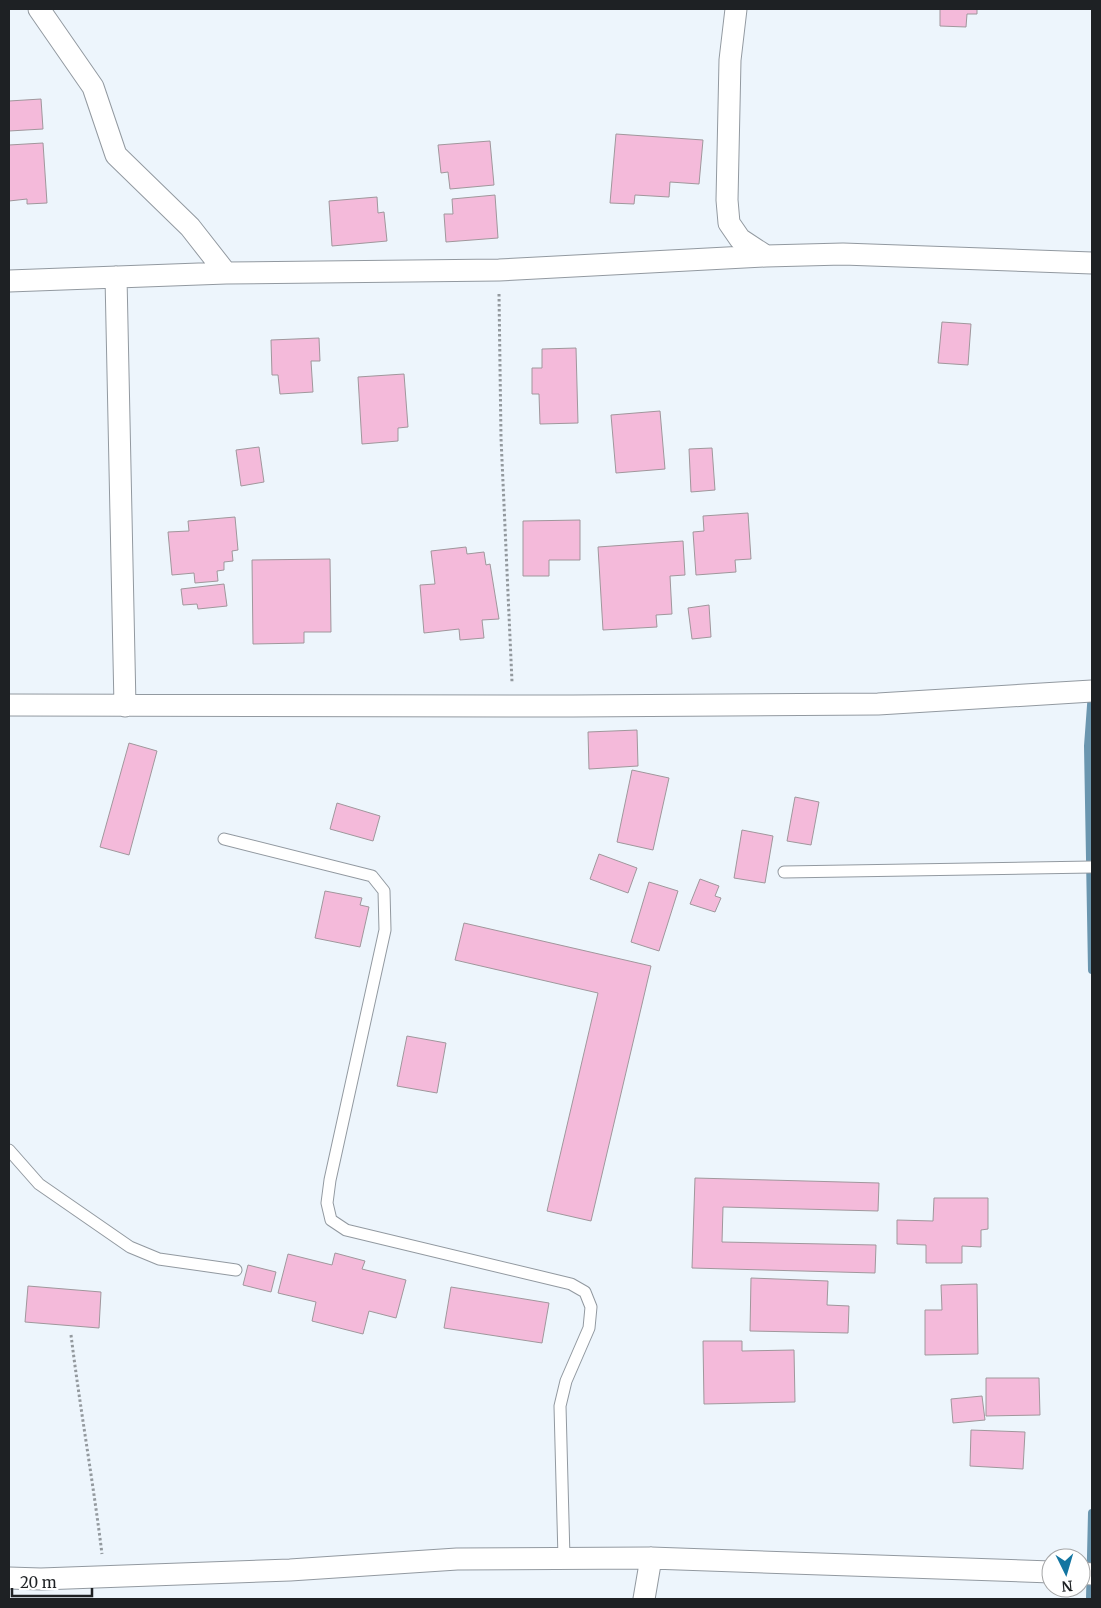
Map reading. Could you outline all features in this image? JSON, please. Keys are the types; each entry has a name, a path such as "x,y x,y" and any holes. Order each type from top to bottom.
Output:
{"street":[{"path":"39,9 93,87 116,155 190,227 226,273"},
{"path":"736,9 730,60 727,200 729,223 740,239 766,256"},
{"path":"9,281 226,273 499,270 766,256 843,254 1092,263"},
{"path":"116,278 125,706"},
{"path":"9,705 513,706 878,704 1092,691"},
{"path":"9,1578 41,1579 290,1570 456,1558 652,1558 1041,1572"},
{"path":"644,1599 652,1558"}],"lane":[{"path":"224,839 372,876 384,891 385,930 330,1180 327,1203 331,1220 346,1230 571,1284 584,1292 591,1307 588,1328 566,1381 560,1406 564,1558"},
{"path":"784,872 1092,867"},
{"path":"9,1150 40,1184 130,1247 159,1259 236,1270"}],"path":[{"path":"499,270 501,438 513,706"},
{"path":"71,1335 105,1577"}],"building":[{"path":"940,9 977,9 977,14 967,14 966,27 940,26"},
{"path":"41,99 43,129 9,131 9,101"},
{"path":"616,134 703,140 699,184 670,182 669,197 635,195 634,204 610,203"},
{"path":"490,141 494,185 450,189 448,172 441,173 438,145"},
{"path":"43,143 47,203 27,204 27,199 9,201 9,145"},
{"path":"495,195 498,238 446,242 444,214 453,214 452,199"},
{"path":"377,197 378,213 384,212 387,241 332,246 329,201"},
{"path":"942,322 971,324 968,365 938,363"},
{"path":"319,338 320,361 311,361 313,392 280,394 278,375 272,375 271,340"},
{"path":"576,348 578,423 540,424 539,394 532,394 532,368 542,368 542,349"},
{"path":"404,374 408,427 398,428 398,441 362,444 358,377"},
{"path":"660,411 665,469 616,473 611,415"},
{"path":"259,447 264,482 241,486 236,450"},
{"path":"712,448 715,490 691,492 689,449"},
{"path":"748,513 751,559 735,560 736,572 696,575 693,532 704,531 703,516"},
{"path":"235,517 238,550 232,551 233,561 224,562 224,570 217,571 218,581 195,583 194,573 172,575 168,532 189,531 188,521"},
{"path":"580,520 580,560 549,560 549,576 523,576 523,521"},
{"path":"683,541 685,575 670,576 672,614 656,615 657,627 603,630 598,547"},
{"path":"466,547 467,554 484,552 486,565 490,564 499,619 482,620 484,638 460,640 459,629 424,633 420,585 435,584 431,551"},
{"path":"330,559 331,632 304,632 304,643 253,644 252,560"},
{"path":"224,584 227,606 198,609 197,604 183,605 181,589"},
{"path":"709,605 711,637 692,639 688,608"},
{"path":"637,730 638,766 589,769 588,732"},
{"path":"129,743 157,751 129,855 100,847"},
{"path":"632,770 669,778 653,850 617,842"},
{"path":"795,797 819,802 811,845 787,841"},
{"path":"337,803 380,816 373,841 330,829"},
{"path":"742,830 773,836 765,883 734,878"},
{"path":"599,854 637,868 628,893 590,879"},
{"path":"700,879 719,886 715,896 721,898 715,912 690,904"},
{"path":"649,882 678,891 659,951 631,942"},
{"path":"325,891 362,898 360,905 369,907 360,947 315,938"},
{"path":"464,923 651,966 591,1221 547,1211 598,993 455,960"},
{"path":"407,1036 446,1043 437,1093 397,1086"},
{"path":"695,1178 879,1183 878,1211 723,1207 722,1242 876,1245 875,1273 692,1268"},
{"path":"934,1198 988,1198 988,1229 981,1230 981,1247 962,1246 962,1263 926,1263 926,1245 897,1244 897,1220 933,1221"},
{"path":"335,1253 365,1261 362,1269 406,1280 396,1318 369,1311 363,1334 312,1321 316,1302 278,1293 288,1254 332,1265"},
{"path":"248,1265 276,1272 271,1292 243,1285"},
{"path":"751,1278 828,1281 827,1305 849,1306 848,1333 750,1331"},
{"path":"977,1284 978,1354 925,1355 925,1310 942,1310 941,1285"},
{"path":"28,1286 101,1292 99,1328 25,1322"},
{"path":"451,1287 549,1303 542,1343 444,1328"},
{"path":"703,1341 742,1341 742,1351 794,1350 795,1402 704,1404"},
{"path":"986,1378 1039,1378 1040,1415 986,1416"},
{"path":"982,1396 985,1420 953,1423 951,1399"},
{"path":"971,1430 1025,1432 1023,1469 970,1466"}],"waterway":[{"path":"1092,692 1088,746 1092,970"},
{"path":"1090,1599 1092,1513"}]}
